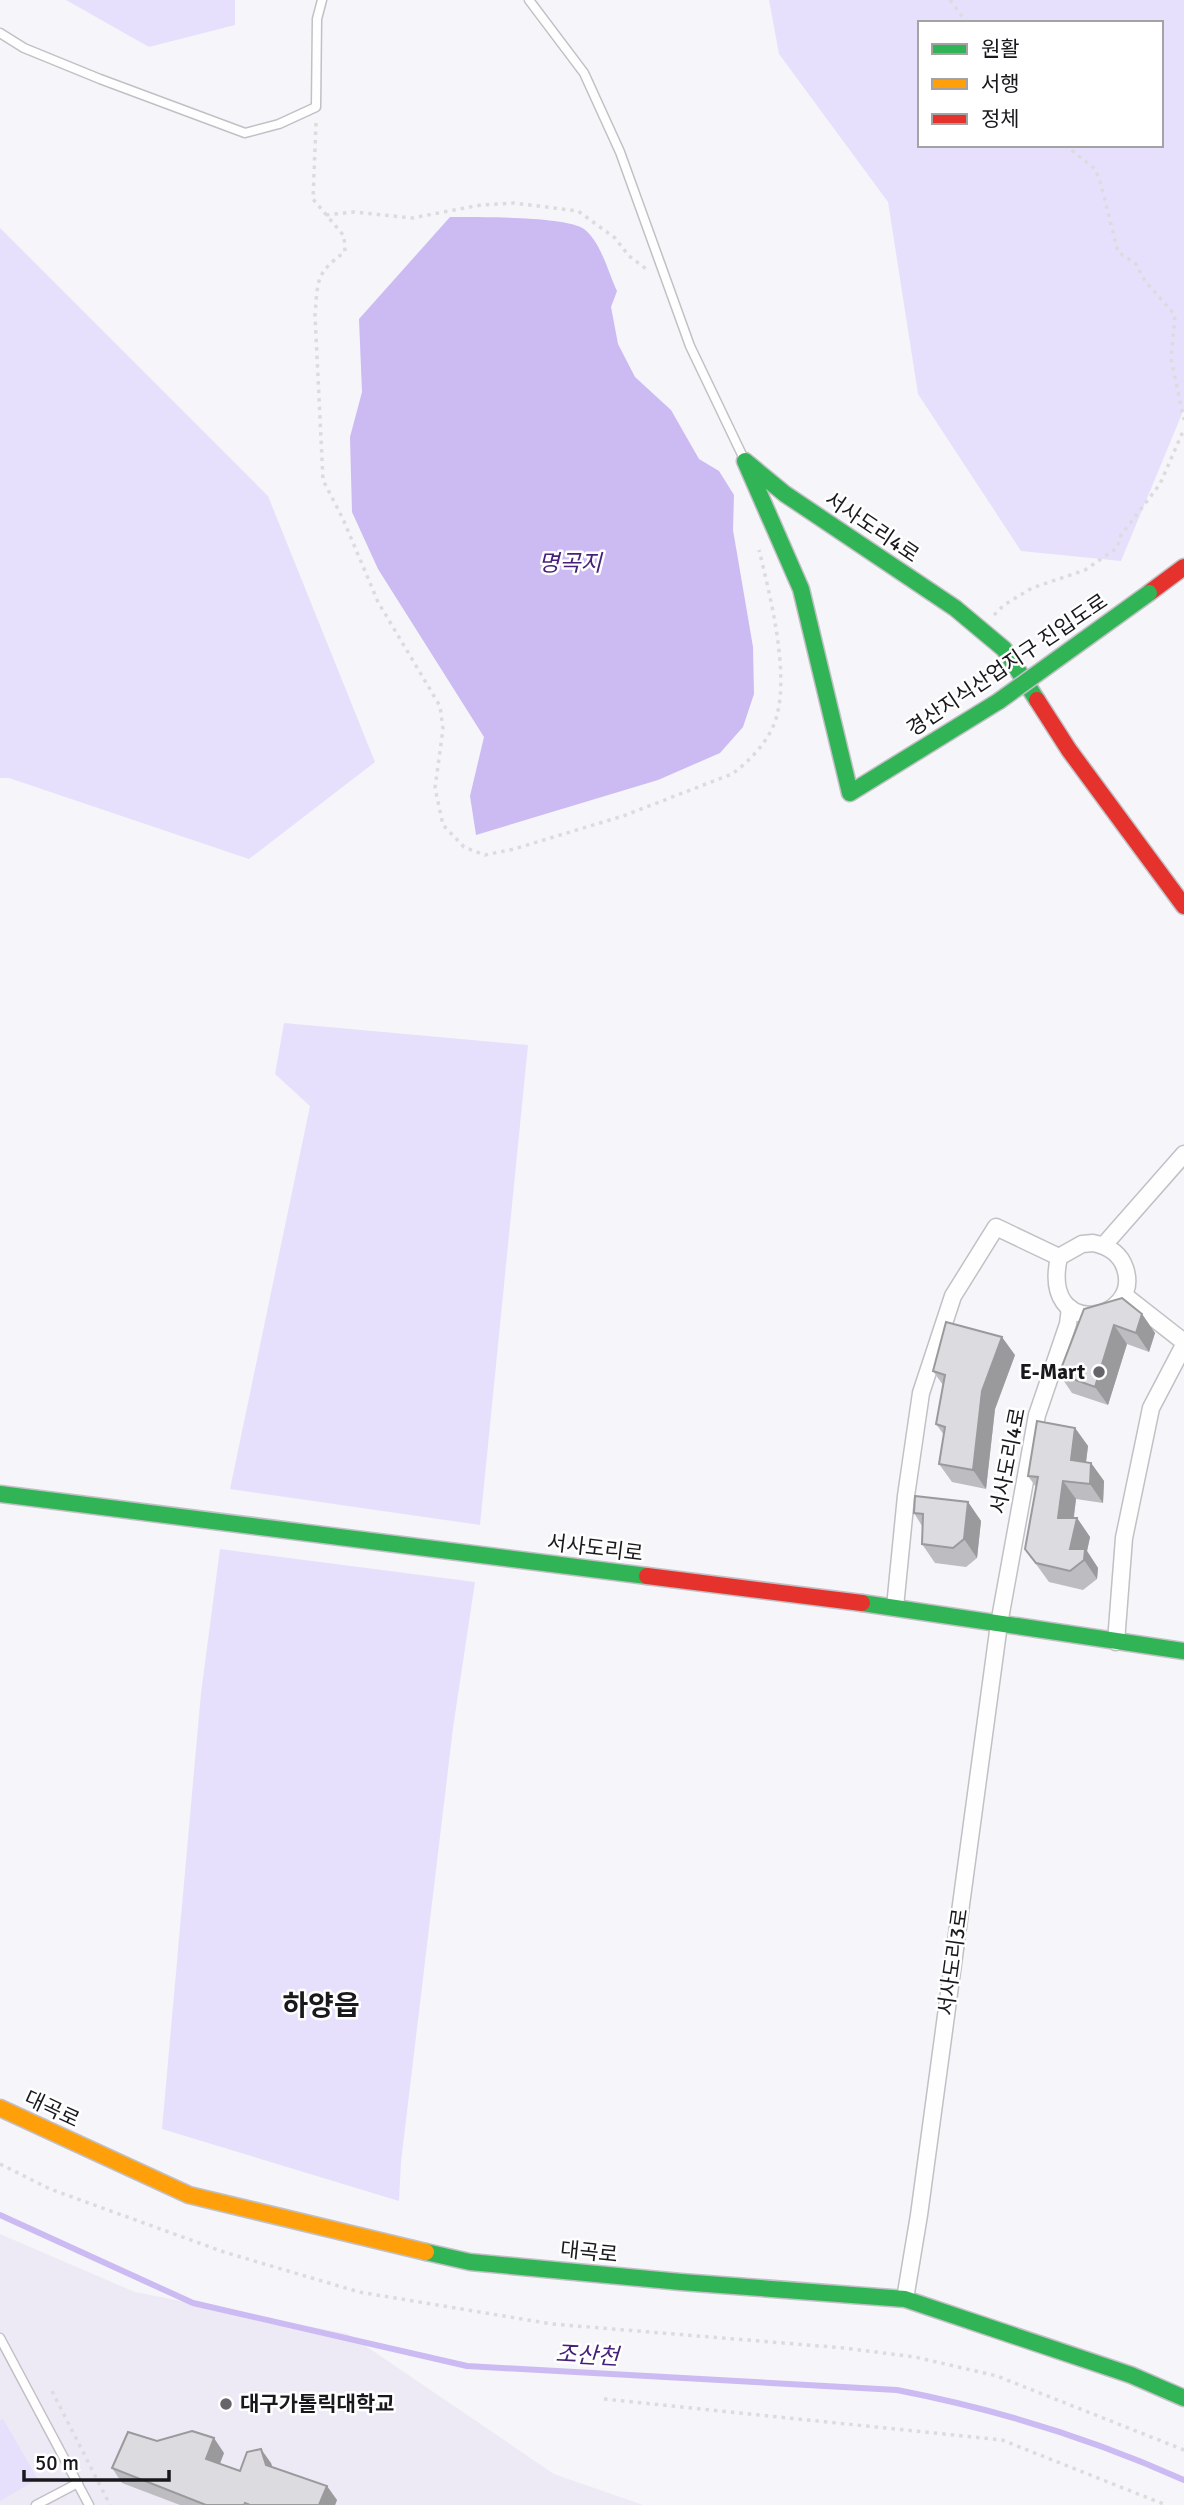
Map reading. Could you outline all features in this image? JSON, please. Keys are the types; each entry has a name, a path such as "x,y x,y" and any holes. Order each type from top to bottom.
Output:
{"street":[{"name":"서사도리4로","path":"745,461 785,494 955,607 1004,649 1069,750 1184,906"},
{"name":"경산지식산업지구 진입도로","path":"745,461 801,589 850,793 999,701 1184,568"},
{"path":"1104,1245 1184,1154"},
{"path":"895,1607 906,1496 921,1393 953,1296 996,1227 1059,1257"},
{"path":"1082,1244 1104,1245 1115,1251 1127,1272 1124,1295 1116,1305 1093,1315 1081,1314 1070,1308 1061,1300 1056,1289 1055,1277 1059,1257 1082,1244"},
{"path":"1116,1642 1124,1538 1151,1408 1184,1344 1124,1295"},
{"name":"서사도리4로","path":"999,1624 1037,1415 1068,1324 1070,1308"},
{"name":"서사도리로","path":"0,1494 895,1607 1184,1651"},
{"name":"서사도리3로","path":"905,2299 919,2214 999,1624"},
{"name":"대곡로","path":"0,2108 189,2195 331,2231 470,2262 681,2283 905,2299 1131,2375 1184,2398"}],"lane":[{"path":"0,33 37,53 245,133 279,124 317,107 317,19 322,0"},
{"path":"529,0 584,73 620,152 690,345 745,461"},
{"path":"0,2337 89,2505"},
{"path":"36,2505 78,2483"}],"path":[{"path":"950,0 966,21"},
{"path":"317,107 313,199 344,236 345,252 321,272 317,289 315,315 323,480 343,519 378,602 440,706 443,729 435,788 443,825 464,847 485,855 514,849 623,816 732,774 746,763 766,740 777,715 780,680 779,653 758,545"},
{"path":"1068,147 1095,169 1118,252 1136,264 1145,281 1175,315 1171,359 1184,420"},
{"path":"326,215 354,212 412,218 481,205 514,203 578,211 615,238 629,256 667,284"},
{"path":"980,629 1004,605 1032,589 1085,570 1117,548 1121,535 1160,484 1184,429"},
{"path":"0,2164 50,2189 224,2252 359,2292 552,2324 844,2348 915,2357 998,2376 1184,2450"},
{"path":"52,2391 110,2505"},
{"path":"604,2399 1002,2440 1167,2505"}],"shaded area":[{"path":"66,0 235,0 235,25 149,47"},
{"path":"769,0 1184,0 1184,409 1121,561 1021,551 918,394 888,202 779,54"},
{"path":"0,228 268,496 375,762 249,859 9,778 0,778"},
{"path":"284,1023 528,1045 480,1525 230,1489 310,1106 275,1074"},
{"path":"220,1549 475,1582 453,1728 401,2162 399,2201 162,2129 201,1693"},
{"name":"대구가톨릭대학교","path":"0,2234 135,2292 348,2334 554,2474 643,2505 0,2505"},
{"path":"3,2419 38,2479 0,2501 0,2420"}],"water":[{"name":"명곡지","path":"450,217 520,218 559,222 584,229 595,242 617,291 611,307 618,344 635,377 671,410 699,459 719,471 734,495 733,530 753,647 754,694 743,727 720,753 658,780 476,835 470,796 484,737 378,569 352,512 350,437 362,392 359,319"}],"building":[{"path":"1122,1298 1142,1314 1136,1333 1114,1325 1095,1387 1059,1374 1084,1309"},
{"path":"946,1322 1002,1337 982,1391 973,1470 939,1464 945,1427 936,1424 945,1375 933,1371"},
{"path":"1037,1421 1075,1428 1071,1460 1091,1463 1090,1484 1063,1481 1058,1518 1077,1518 1070,1549 1085,1549 1084,1560 1070,1571 1036,1563 1025,1549 1038,1477 1028,1476"},
{"path":"915,1496 968,1502 964,1539 953,1548 922,1544 923,1514 914,1513"},
{"path":"192,2431 214,2438 206,2459 240,2471 247,2452 261,2449 266,2465 327,2486 319,2505 206,2505 112,2468 128,2432 157,2441"}],"waterway":[{"name":"조산천","path":"0,2215 193,2303 467,2366 897,2390 970,2406 1043,2427 1115,2451 1184,2480"}],"traffic: fast":[{"path":"999,701 850,793 801,589 745,461 785,494 955,608 1004,649 1037,700"},
{"path":"999,701 1149,593"},
{"path":"0,1494 647,1576"},
{"path":"862,1603 1184,1651"},
{"path":"426,2252 470,2262 905,2299 1131,2375 1184,2398"}],"traffic: slow":[{"path":"0,2108 189,2195 426,2252"}],"traffic: jam":[{"path":"1149,593 1184,567"},
{"path":"1037,700 1069,750 1184,906"},
{"path":"647,1576 862,1603"}],"place":[{"name":"E-Mart","path":"1099,1372"},
{"name":"대구가톨릭대학교","path":"226,2404"}],"district":[{"name":"하양읍","path":"321,2005"}]}
